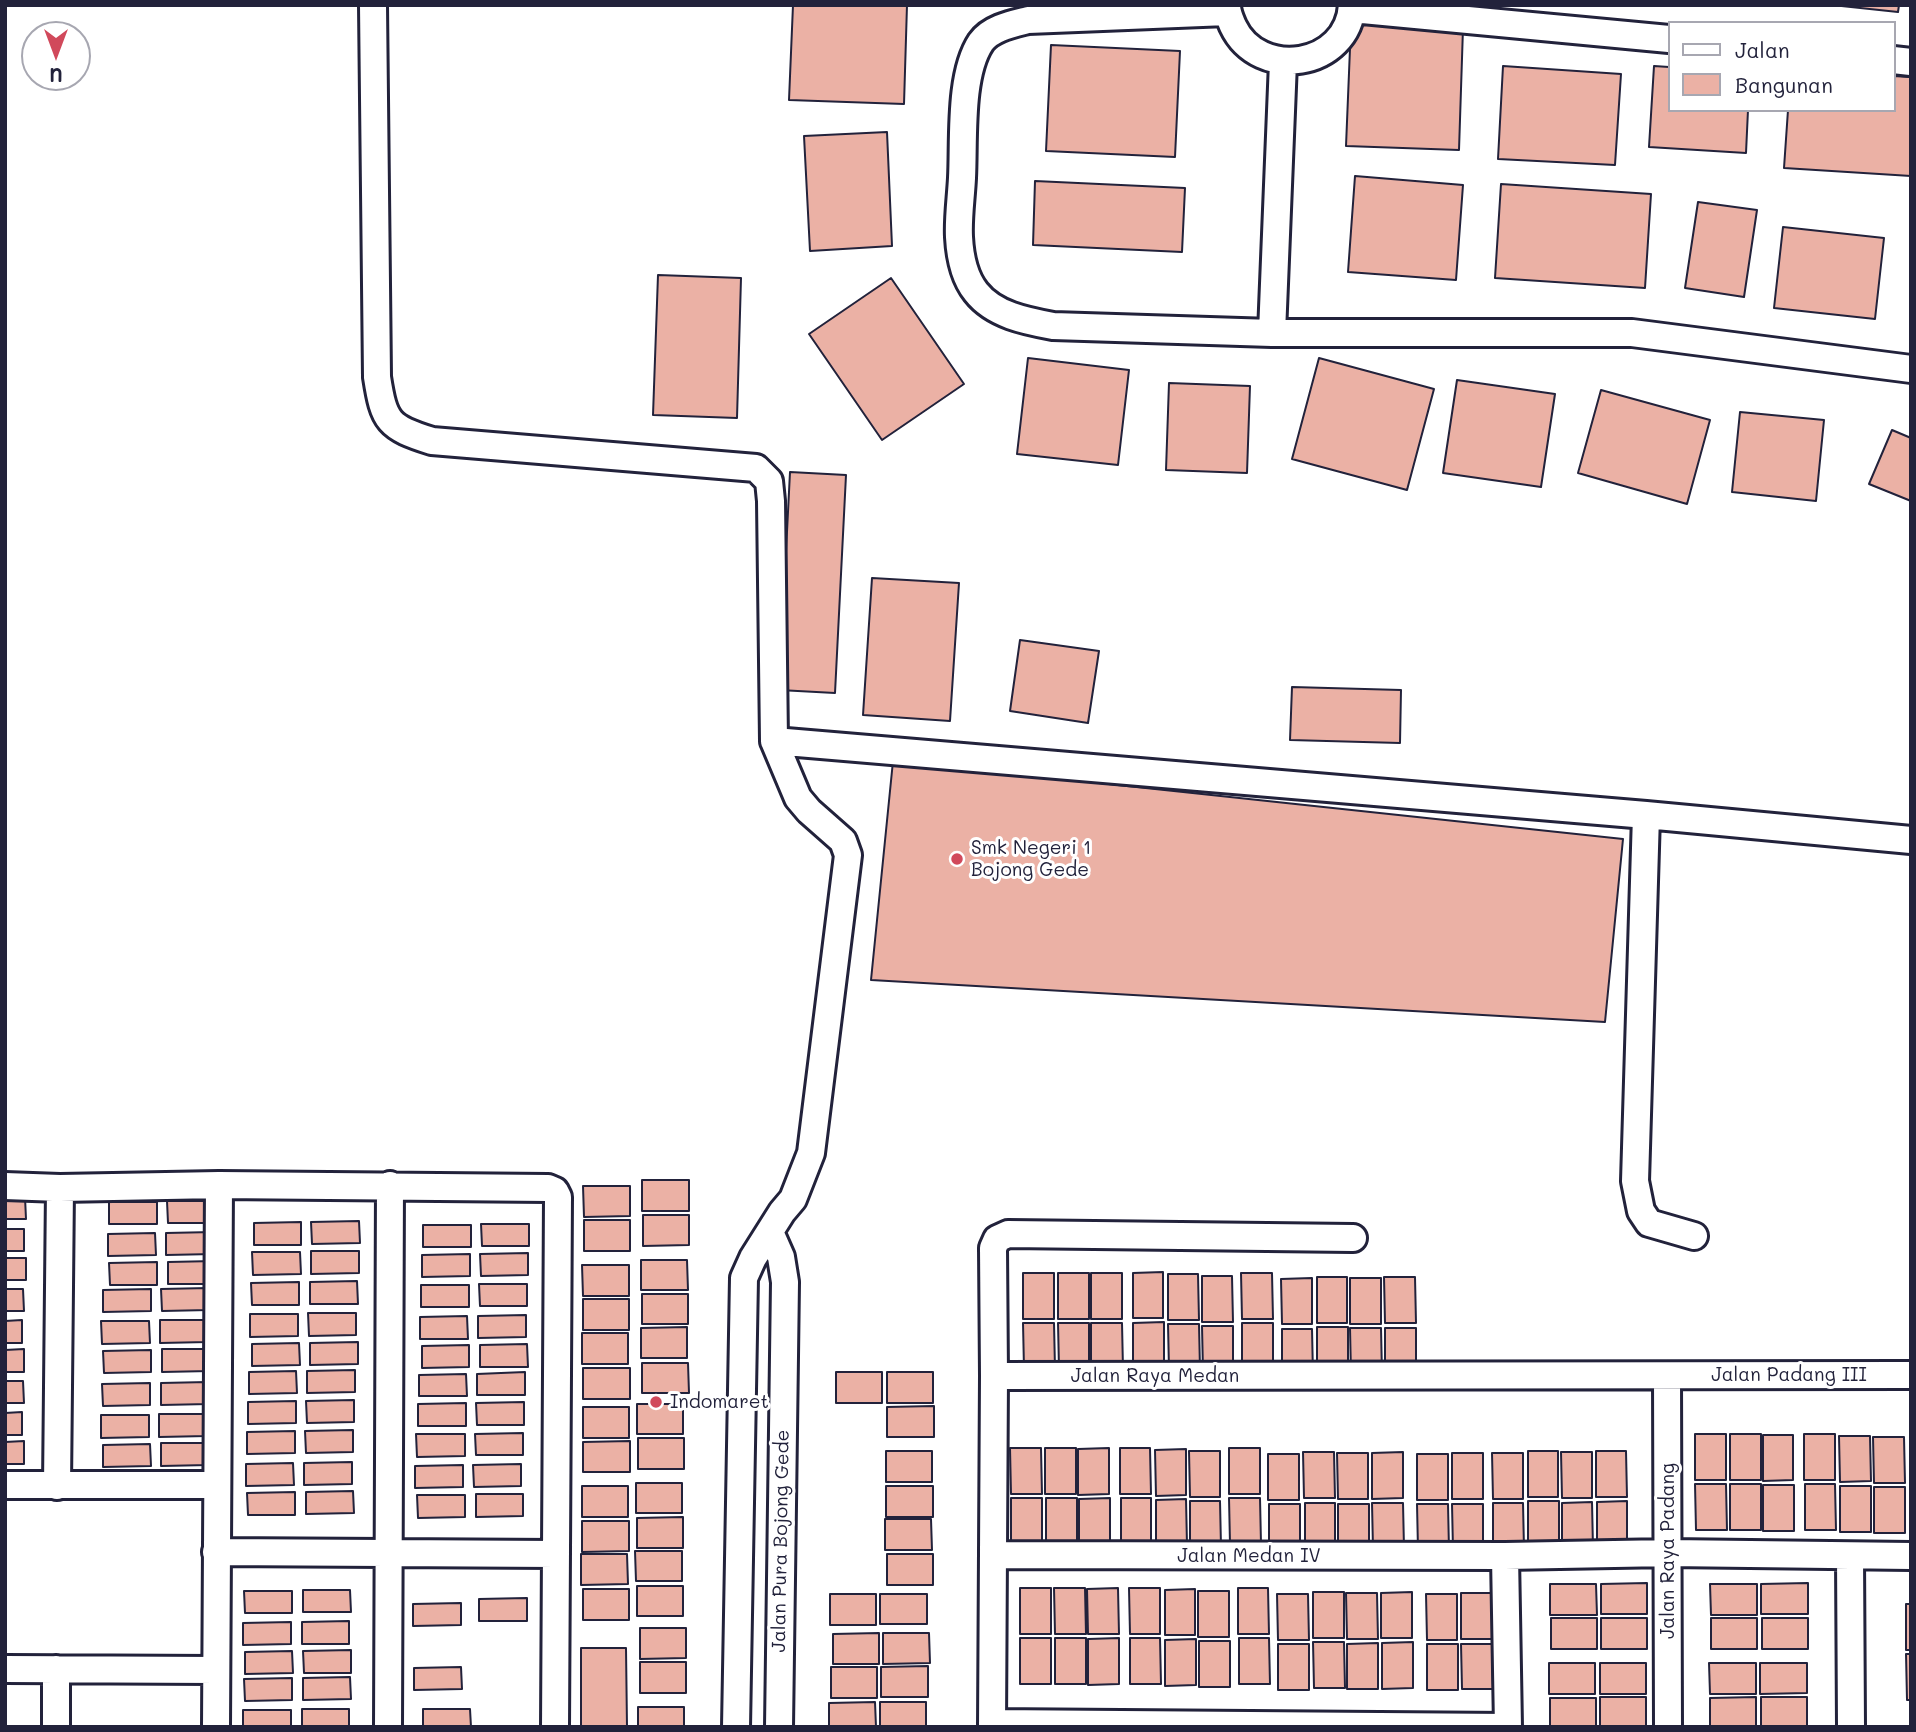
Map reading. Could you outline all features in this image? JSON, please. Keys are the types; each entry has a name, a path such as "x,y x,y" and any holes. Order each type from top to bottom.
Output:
{"street":[{"path":"373,5 377,377 382,409 400,431 432,441 756,468 769,481 771,501 774,741 798,799 843,841 848,855 811,1153 793,1199 753,1258 744,1278 736,1727"},
{"path":"1668,39 1352,7 1344,32 1328,50 1307,60 1283,62 1258,54 1238,37 1227,9 1028,20 1007,26 983,39 974,57 967,89 959,237 964,272 977,293 995,308 1020,320 1053,326 1272,333 1632,333 1911,369"},
{"path":"1272,333 1283,62"},
{"path":"774,741 1911,840"},
{"path":"1646,815 1635,1181 1642,1211 1649,1223 1694,1236"},
{"path":"216,1727 219,1185"},
{"path":"388,1727 390,1185"},
{"path":"5,1186 60,1188 390,1185 548,1188 555,1191 558,1197 555,1727"},
{"path":"57,1486 60,1188"},
{"name":"Jalan Pura Bojong Gede","path":"770,1232 780,1257 785,1282 779,1727"},
{"path":"1353,1238 1008,1234 997,1239 993,1248 992,1725 1508,1727 1505,1556"},
{"name":"Jalan Padang III","path":"1667,1376 1911,1374"},
{"name":"Jalan Raya Medan","path":"994,1376 1667,1376"},
{"name":"Jalan Raya Padang","path":"1667,1376 1668,1727"},
{"path":"5,1485 217,1485"},
{"path":"216,1552 556,1554"},
{"path":"1669,1553 1911,1556"},
{"name":"Jalan Medan IV","path":"993,1555 1505,1556 1669,1553"},
{"path":"1850,1556 1851,1727"},
{"path":"5,1669 216,1670"},
{"path":"56,1669 56,1727"}],"building":[{"path":"793,5 907,5 904,104 789,100"},
{"path":"1832,5 1899,5 1898,12"},
{"path":"1351,24 1463,28 1459,150 1346,146"},
{"path":"1051,45 1180,51 1175,157 1046,151"},
{"path":"1503,66 1621,74 1615,165 1498,159"},
{"path":"1654,66 1668,67 1668,112 1748,112 1746,153 1649,147"},
{"path":"1895,76 1911,77 1911,176 1784,168 1788,112 1895,112"},
{"path":"887,132 892,246 810,251 804,136"},
{"path":"1355,176 1463,185 1456,280 1348,272"},
{"path":"1035,181 1185,188 1182,252 1033,245"},
{"path":"1501,184 1651,194 1645,288 1495,278"},
{"path":"1698,202 1757,210 1744,297 1685,288"},
{"path":"1783,227 1884,238 1875,319 1774,308"},
{"path":"658,275 741,278 737,418 653,415"},
{"path":"891,278 964,384 882,440 809,334"},
{"path":"1028,358 1129,370 1118,465 1017,454"},
{"path":"1319,358 1434,389 1407,490 1292,459"},
{"path":"1457,380 1555,394 1541,487 1443,473"},
{"path":"1169,383 1250,386 1247,473 1166,470"},
{"path":"1601,390 1710,420 1687,504 1578,473"},
{"path":"1740,412 1824,420 1816,501 1732,492"},
{"path":"1892,430 1911,438 1911,501 1869,484"},
{"path":"790,472 846,475 835,693 779,690"},
{"path":"872,578 959,583 950,721 863,715"},
{"path":"1020,640 1099,651 1088,723 1010,711"},
{"path":"1292,687 1401,690 1400,743 1290,740"},
{"path":"893,761 1623,839 1605,1022 871,980"},
{"path":"642,1180 689,1180 689,1211 642,1211"},
{"path":"583,1186 630,1186 630,1216 584,1217"},
{"path":"5,1197 25,1197 26,1219 5,1219"},
{"path":"167,1201 215,1201 215,1223 168,1223"},
{"path":"109,1202 157,1202 157,1224 109,1224"},
{"path":"643,1215 689,1215 689,1245 643,1246"},
{"path":"584,1220 630,1220 630,1251 584,1251"},
{"path":"359,1221 360,1243 312,1244 311,1222"},
{"path":"301,1222 301,1245 254,1245 254,1223"},
{"path":"481,1224 529,1224 529,1246 482,1246"},
{"path":"423,1225 471,1225 471,1247 423,1247"},
{"path":"5,1229 24,1229 24,1251 5,1251"},
{"path":"214,1232 214,1254 166,1255 166,1233"},
{"path":"155,1233 156,1255 108,1256 108,1234"},
{"path":"311,1251 359,1251 359,1273 311,1274"},
{"path":"252,1252 300,1252 301,1274 253,1275"},
{"path":"528,1253 528,1275 481,1276 480,1254"},
{"path":"470,1254 470,1276 422,1277 422,1255"},
{"path":"5,1258 26,1258 26,1280 5,1280"},
{"path":"641,1260 687,1260 688,1290 641,1290"},
{"path":"215,1261 216,1284 168,1284 168,1262"},
{"path":"157,1262 157,1285 110,1285 109,1263"},
{"path":"582,1265 629,1265 629,1296 583,1296"},
{"path":"1163,1272 1163,1318 1133,1318 1133,1273"},
{"path":"1023,1273 1054,1273 1054,1319 1023,1319"},
{"path":"1058,1273 1089,1273 1089,1319 1058,1319"},
{"path":"1091,1273 1122,1273 1122,1319 1091,1319"},
{"path":"1241,1273 1272,1273 1273,1319 1242,1319"},
{"path":"1168,1274 1198,1274 1199,1320 1168,1320"},
{"path":"1202,1276 1232,1276 1233,1322 1202,1322"},
{"path":"1317,1277 1347,1277 1347,1323 1317,1323"},
{"path":"1384,1277 1415,1277 1416,1323 1385,1323"},
{"path":"1312,1278 1312,1324 1282,1324 1281,1279"},
{"path":"1350,1278 1381,1278 1381,1324 1350,1324"},
{"path":"357,1281 358,1304 310,1304 310,1282"},
{"path":"299,1282 299,1305 252,1305 251,1283"},
{"path":"479,1284 527,1284 527,1306 480,1306"},
{"path":"421,1285 469,1285 469,1307 421,1307"},
{"path":"209,1288 209,1310 162,1311 161,1289"},
{"path":"5,1289 23,1289 24,1311 5,1311"},
{"path":"151,1289 151,1311 103,1312 103,1290"},
{"path":"642,1294 688,1294 688,1324 642,1324"},
{"path":"583,1299 629,1299 629,1330 583,1330"},
{"path":"308,1313 356,1313 356,1335 309,1336"},
{"path":"250,1314 298,1314 298,1336 250,1337"},
{"path":"526,1315 526,1337 478,1338 478,1316"},
{"path":"467,1316 468,1339 420,1339 420,1317"},
{"path":"22,1320 22,1343 5,1343 5,1321"},
{"path":"160,1320 208,1320 208,1342 160,1343"},
{"path":"101,1321 149,1321 150,1343 102,1344"},
{"path":"1164,1322 1164,1368 1133,1369 1133,1323"},
{"path":"1023,1323 1054,1323 1055,1369 1024,1369"},
{"path":"1058,1323 1089,1323 1089,1369 1059,1369"},
{"path":"1091,1323 1122,1323 1123,1369 1091,1369"},
{"path":"1242,1323 1273,1323 1273,1369 1242,1369"},
{"path":"1168,1324 1199,1324 1200,1370 1169,1370"},
{"path":"1202,1326 1233,1326 1233,1372 1203,1372"},
{"path":"687,1327 687,1358 641,1358 641,1328"},
{"path":"1317,1327 1348,1327 1348,1373 1317,1373"},
{"path":"1350,1328 1381,1328 1382,1374 1351,1374"},
{"path":"1385,1328 1416,1328 1416,1374 1385,1374"},
{"path":"1282,1329 1312,1329 1313,1375 1282,1375"},
{"path":"582,1333 628,1333 628,1364 582,1364"},
{"path":"358,1342 358,1364 310,1365 310,1343"},
{"path":"299,1343 300,1365 252,1366 252,1344"},
{"path":"527,1344 528,1367 480,1367 480,1345"},
{"path":"469,1345 469,1367 422,1368 422,1346"},
{"path":"24,1349 24,1372 5,1372 5,1350"},
{"path":"162,1349 209,1349 210,1371 162,1372"},
{"path":"151,1350 151,1372 104,1373 103,1351"},
{"path":"642,1363 688,1363 689,1393 642,1393"},
{"path":"583,1368 630,1368 630,1399 583,1399"},
{"path":"355,1370 355,1392 307,1393 307,1371"},
{"path":"296,1371 297,1393 249,1394 249,1372"},
{"path":"525,1372 525,1395 477,1395 477,1374"},
{"path":"836,1372 882,1372 882,1403 836,1403"},
{"path":"887,1372 933,1372 933,1403 887,1403"},
{"path":"466,1374 467,1396 419,1396 419,1375"},
{"path":"5,1381 23,1381 24,1403 5,1403"},
{"path":"208,1382 209,1404 161,1405 161,1383"},
{"path":"150,1383 150,1405 103,1406 102,1384"},
{"path":"354,1400 354,1422 307,1423 306,1401"},
{"path":"296,1401 296,1423 248,1424 248,1402"},
{"path":"524,1402 524,1425 477,1425 476,1403"},
{"path":"466,1403 466,1426 418,1426 418,1404"},
{"path":"637,1404 683,1404 683,1434 637,1434"},
{"path":"934,1406 934,1437 887,1437 887,1407"},
{"path":"583,1407 629,1407 629,1438 583,1438"},
{"path":"22,1412 22,1435 5,1435 5,1413"},
{"path":"159,1414 206,1414 207,1436 159,1437"},
{"path":"101,1415 149,1415 149,1437 101,1438"},
{"path":"353,1430 353,1452 306,1453 305,1431"},
{"path":"295,1431 295,1453 247,1454 247,1432"},
{"path":"523,1433 523,1455 476,1455 475,1434"},
{"path":"416,1434 465,1434 465,1456 417,1457"},
{"path":"1695,1434 1726,1434 1726,1480 1695,1480"},
{"path":"1730,1434 1761,1434 1761,1480 1730,1480"},
{"path":"1804,1434 1835,1434 1835,1480 1804,1480"},
{"path":"1763,1435 1793,1435 1793,1480 1763,1481"},
{"path":"1839,1436 1870,1436 1871,1481 1840,1482"},
{"path":"1873,1437 1904,1437 1905,1483 1874,1483"},
{"path":"638,1438 684,1438 684,1469 638,1469"},
{"path":"24,1441 24,1464 5,1464 5,1442"},
{"path":"630,1441 630,1472 583,1472 583,1442"},
{"path":"161,1443 209,1443 209,1465 161,1466"},
{"path":"150,1444 151,1466 103,1467 103,1445"},
{"path":"1010,1448 1041,1448 1042,1494 1011,1494"},
{"path":"1045,1448 1076,1448 1076,1494 1045,1494"},
{"path":"1109,1448 1109,1494 1078,1495 1078,1449"},
{"path":"1120,1448 1150,1448 1151,1494 1120,1494"},
{"path":"1229,1448 1260,1448 1260,1494 1229,1494"},
{"path":"1186,1449 1186,1495 1156,1496 1155,1450"},
{"path":"886,1451 932,1451 932,1482 886,1482"},
{"path":"1189,1451 1220,1451 1220,1497 1190,1497"},
{"path":"1528,1451 1558,1451 1558,1497 1528,1497"},
{"path":"1596,1451 1626,1451 1627,1497 1596,1497"},
{"path":"1303,1452 1334,1452 1335,1498 1304,1498"},
{"path":"1403,1452 1403,1498 1372,1499 1372,1453"},
{"path":"1561,1452 1592,1452 1592,1498 1562,1498"},
{"path":"1337,1453 1368,1453 1368,1499 1338,1499"},
{"path":"1452,1453 1483,1453 1483,1499 1452,1499"},
{"path":"1492,1453 1523,1453 1523,1499 1493,1499"},
{"path":"1268,1454 1299,1454 1299,1500 1268,1500"},
{"path":"1417,1454 1448,1454 1448,1500 1417,1500"},
{"path":"352,1462 352,1484 304,1485 304,1463"},
{"path":"293,1463 294,1485 246,1486 246,1464"},
{"path":"521,1464 521,1486 474,1487 473,1465"},
{"path":"463,1465 463,1487 415,1488 415,1466"},
{"path":"636,1483 682,1483 682,1513 636,1513"},
{"path":"1695,1484 1726,1484 1727,1530 1696,1530"},
{"path":"1730,1484 1761,1484 1761,1530 1730,1530"},
{"path":"1805,1484 1835,1484 1836,1530 1805,1530"},
{"path":"1763,1485 1794,1485 1794,1531 1763,1531"},
{"path":"582,1486 628,1486 628,1517 582,1517"},
{"path":"886,1486 933,1486 933,1517 886,1517"},
{"path":"1840,1486 1871,1486 1871,1532 1840,1532"},
{"path":"1874,1487 1905,1487 1905,1533 1874,1533"},
{"path":"353,1491 354,1513 306,1514 306,1492"},
{"path":"295,1492 295,1515 248,1515 247,1493"},
{"path":"476,1494 523,1494 523,1516 476,1517"},
{"path":"417,1495 465,1495 465,1517 418,1518"},
{"path":"1011,1498 1042,1498 1042,1544 1011,1544"},
{"path":"1046,1498 1077,1498 1077,1544 1046,1544"},
{"path":"1110,1498 1110,1544 1079,1545 1079,1499"},
{"path":"1121,1498 1151,1498 1151,1544 1121,1544"},
{"path":"1229,1498 1260,1498 1261,1544 1230,1544"},
{"path":"1186,1499 1187,1545 1156,1546 1156,1500"},
{"path":"1190,1501 1220,1501 1221,1547 1190,1547"},
{"path":"1528,1501 1559,1501 1559,1547 1528,1547"},
{"path":"1627,1501 1627,1547 1597,1548 1597,1502"},
{"path":"1592,1502 1593,1548 1562,1548 1562,1503"},
{"path":"1305,1503 1335,1503 1335,1548 1305,1548"},
{"path":"1372,1503 1403,1503 1404,1548 1373,1549"},
{"path":"1493,1503 1523,1503 1524,1549 1493,1549"},
{"path":"1269,1504 1300,1504 1300,1550 1269,1550"},
{"path":"1338,1504 1369,1504 1369,1550 1338,1550"},
{"path":"1417,1504 1448,1504 1449,1550 1418,1550"},
{"path":"1452,1504 1483,1504 1483,1550 1453,1550"},
{"path":"683,1517 683,1548 637,1548 637,1518"},
{"path":"885,1519 931,1519 932,1550 885,1550"},
{"path":"582,1521 629,1521 629,1551 582,1552"},
{"path":"635,1551 682,1551 682,1581 636,1581"},
{"path":"581,1554 627,1554 628,1584 581,1585"},
{"path":"887,1554 933,1554 933,1585 887,1585"},
{"path":"1647,1583 1647,1614 1601,1614 1601,1584"},
{"path":"1808,1583 1808,1614 1761,1614 1761,1584"},
{"path":"1550,1584 1596,1584 1597,1615 1550,1615"},
{"path":"1710,1584 1757,1584 1757,1615 1711,1615"},
{"path":"637,1586 683,1586 683,1616 637,1616"},
{"path":"1020,1588 1051,1588 1051,1634 1020,1634"},
{"path":"1054,1588 1085,1588 1086,1634 1055,1634"},
{"path":"1118,1588 1119,1634 1088,1634 1087,1589"},
{"path":"1129,1588 1160,1588 1160,1634 1130,1634"},
{"path":"1238,1588 1268,1588 1269,1634 1238,1634"},
{"path":"583,1589 629,1589 629,1620 583,1620"},
{"path":"1195,1589 1195,1635 1165,1635 1165,1590"},
{"path":"303,1590 350,1590 351,1612 303,1612"},
{"path":"244,1591 292,1591 292,1613 245,1613"},
{"path":"1198,1591 1229,1591 1229,1637 1198,1637"},
{"path":"1313,1592 1344,1592 1344,1638 1313,1638"},
{"path":"1412,1592 1412,1638 1381,1638 1381,1593"},
{"path":"1346,1593 1377,1593 1378,1639 1347,1639"},
{"path":"1461,1593 1492,1593 1492,1639 1461,1639"},
{"path":"830,1594 876,1594 876,1625 830,1625"},
{"path":"880,1594 927,1594 927,1624 880,1624"},
{"path":"1277,1594 1308,1594 1309,1640 1278,1640"},
{"path":"1426,1594 1457,1594 1457,1640 1427,1640"},
{"path":"527,1598 527,1621 479,1621 479,1599"},
{"path":"461,1603 461,1625 413,1626 413,1604"},
{"path":"1906,1604 1911,1604 1911,1650 1906,1650"},
{"path":"1551,1618 1597,1618 1597,1649 1551,1649"},
{"path":"1601,1618 1647,1618 1647,1649 1601,1649"},
{"path":"1711,1618 1757,1618 1757,1649 1711,1649"},
{"path":"1762,1618 1808,1618 1808,1649 1762,1649"},
{"path":"349,1621 349,1644 302,1644 302,1622"},
{"path":"291,1622 291,1644 243,1645 243,1623"},
{"path":"640,1628 686,1628 686,1658 640,1659"},
{"path":"879,1633 879,1664 833,1664 833,1634"},
{"path":"883,1633 929,1633 930,1663 883,1664"},
{"path":"1020,1638 1051,1638 1051,1684 1020,1684"},
{"path":"1055,1638 1086,1638 1086,1684 1055,1684"},
{"path":"1119,1638 1119,1684 1088,1685 1088,1639"},
{"path":"1130,1638 1160,1638 1161,1684 1130,1684"},
{"path":"1239,1638 1269,1638 1270,1684 1239,1684"},
{"path":"1196,1639 1196,1685 1165,1686 1165,1640"},
{"path":"1199,1641 1230,1641 1230,1687 1199,1687"},
{"path":"1313,1642 1344,1642 1345,1688 1314,1688"},
{"path":"1413,1642 1413,1688 1382,1689 1382,1643"},
{"path":"1378,1643 1378,1689 1347,1689 1347,1644"},
{"path":"1278,1644 1309,1644 1309,1690 1278,1690"},
{"path":"1427,1644 1458,1644 1458,1690 1427,1690"},
{"path":"1461,1644 1492,1644 1493,1689 1462,1689"},
{"path":"581,1648 626,1648 627,1727 581,1727"},
{"path":"351,1650 351,1673 304,1673 303,1651"},
{"path":"292,1651 293,1673 245,1674 245,1652"},
{"path":"1906,1654 1911,1654 1911,1700 1907,1700"},
{"path":"640,1662 686,1662 686,1693 640,1693"},
{"path":"1549,1663 1595,1663 1595,1694 1549,1694"},
{"path":"1600,1663 1646,1663 1646,1694 1600,1694"},
{"path":"1709,1663 1756,1663 1756,1694 1710,1694"},
{"path":"1760,1663 1807,1663 1807,1693 1760,1694"},
{"path":"928,1666 928,1697 881,1697 881,1667"},
{"path":"461,1667 462,1689 414,1690 414,1668"},
{"path":"831,1667 877,1667 877,1698 831,1698"},
{"path":"350,1677 351,1699 303,1700 303,1678"},
{"path":"292,1678 292,1700 245,1701 244,1679"},
{"path":"1600,1697 1646,1697 1646,1727 1600,1727"},
{"path":"1756,1697 1756,1727 1710,1727 1710,1698"},
{"path":"1761,1697 1807,1697 1807,1727 1761,1727"},
{"path":"1550,1698 1596,1698 1596,1727 1550,1727"},
{"path":"875,1702 876,1727 829,1727 829,1703"},
{"path":"880,1702 926,1702 926,1727 880,1727"},
{"path":"638,1707 684,1707 684,1727 638,1727"},
{"path":"302,1709 349,1709 349,1727 302,1727"},
{"path":"423,1709 470,1709 471,1727 423,1727"},
{"path":"243,1710 291,1710 291,1727 243,1727"}],"place":[{"name":"Smk Negeri 1 Bojong Gede","path":"957,859"},
{"name":"Indomaret","path":"656,1402"}]}
